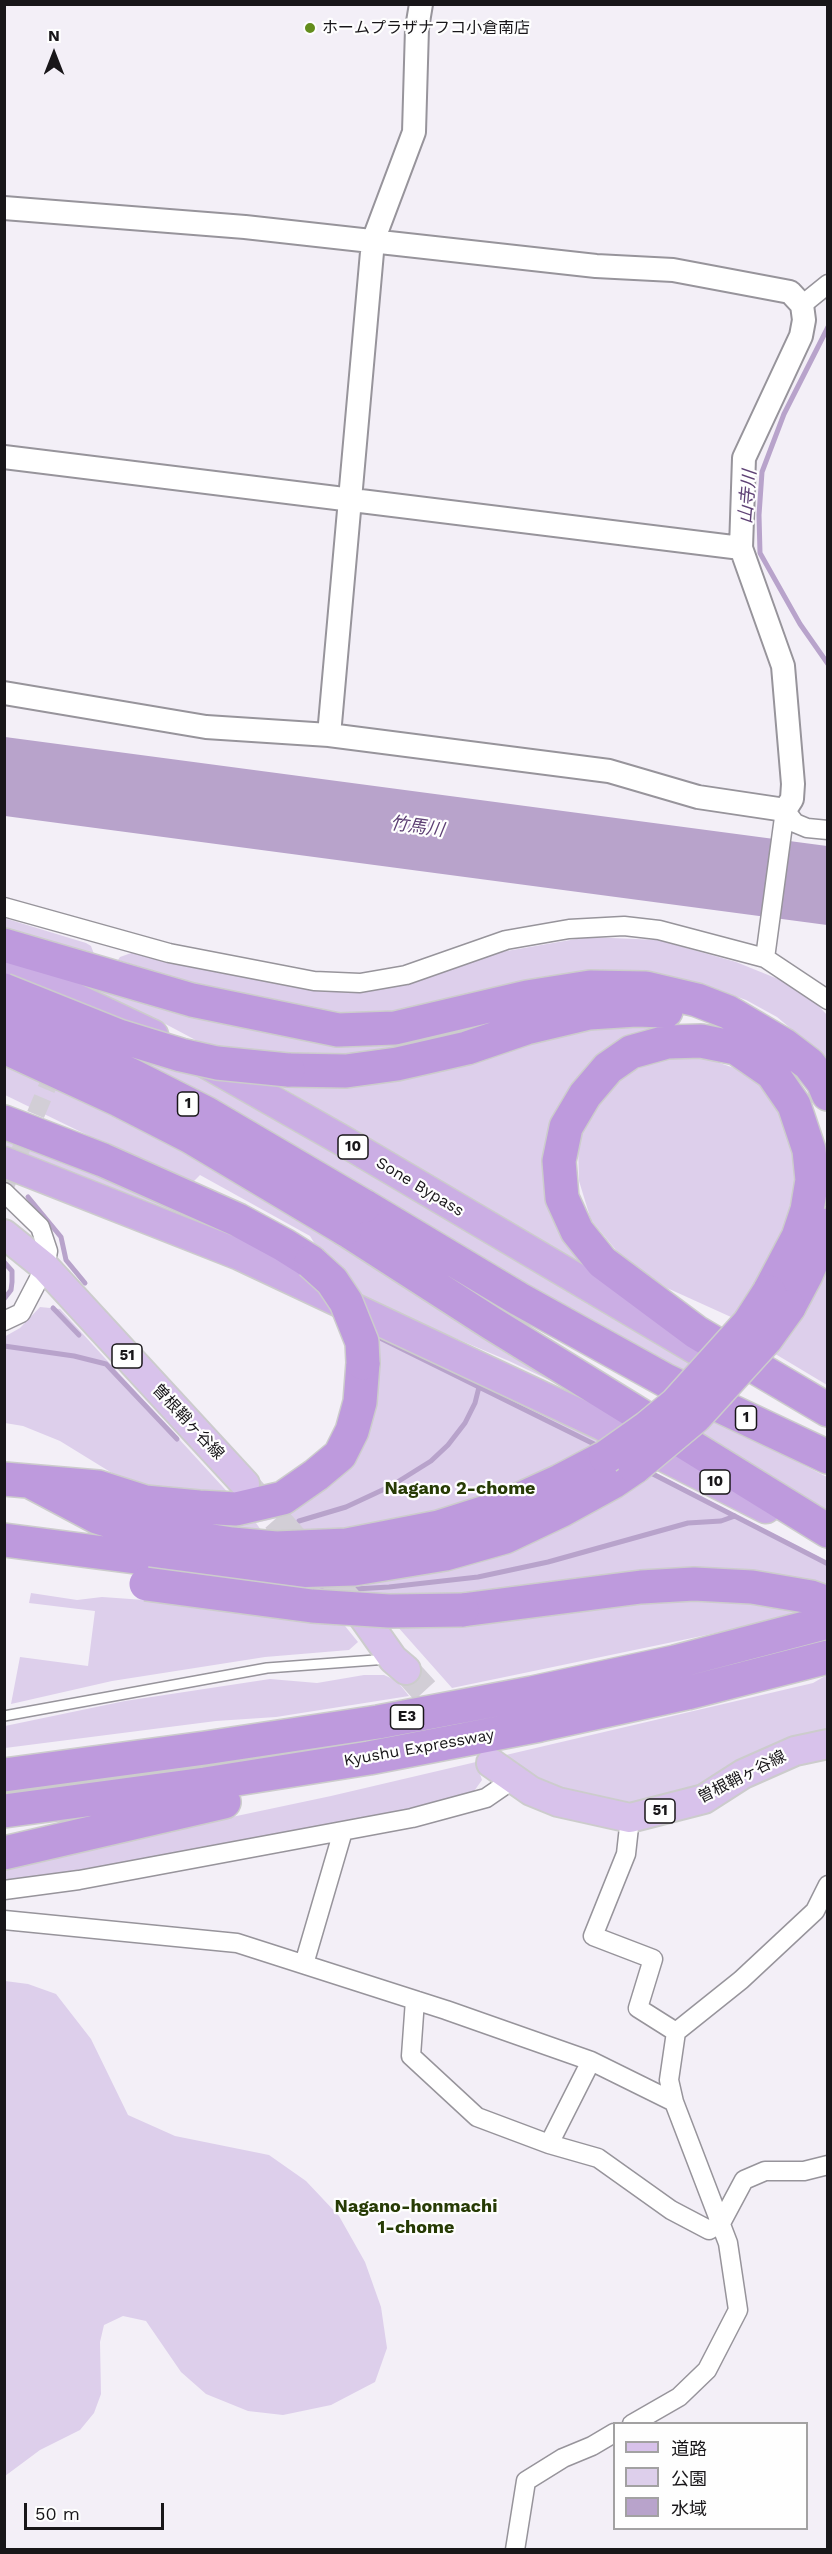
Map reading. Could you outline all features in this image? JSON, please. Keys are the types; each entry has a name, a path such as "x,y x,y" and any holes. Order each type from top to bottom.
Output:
{"highway":[{"path":"4,945 192,1000 338,1030 395,1028 527,997 590,987 646,988 697,1000 728,1012 784,1045 809,1064 823,1082 828,1094"},
{"name":"Sone Bypass","path":"4,965 137,1027 245,1085 828,1426"},
{"path":"4,990 119,1036 181,1055 217,1063 288,1070 346,1071 397,1064 467,1048 525,1028 589,1013 636,1010 678,1012 750,1026"},
{"name":"1","path":"4,1017 131,1075 206,1113 354,1217 491,1323 828,1531"},
{"path":"779,1299 807,1210 812,1180 809,1150 794,1105 772,1072 736,1048 701,1041 678,1041 631,1052 608,1068 591,1088 566,1127 559,1161 562,1197 577,1231 602,1262 696,1332 828,1410"},
{"name":"1","path":"4,1047 119,1100 519,1299 665,1380 828,1456"},
{"path":"4,1106 103,1160"},
{"path":"4,1122 103,1160 238,1220 311,1262 332,1281 346,1302 362,1342 363,1363 360,1402 352,1431 340,1455 283,1498 236,1509 199,1508 144,1502 98,1487 18,1480"},
{"name":"10","path":"4,1162 240,1255 602,1425 828,1539"},
{"path":"4,1540 197,1565 288,1571 354,1569 446,1554 505,1537 613,1482 620,1462 647,1428 676,1404 748,1323 806,1275 828,1225"},
{"path":"18,1480 97,1517 135,1529 276,1548 347,1545 439,1527 505,1506 560,1481 620,1462"},
{"path":"4,1548 146,1584 312,1606 390,1611 462,1610 641,1587 694,1584 752,1587 811,1597 828,1603"},
{"name":"Kyushu Expressway","path":"4,1775 378,1722 532,1693 675,1662 816,1626"},
{"name":"Kyushu Expressway","path":"4,1811 206,1784 345,1762 540,1725 687,1693 828,1657"},
{"path":"4,1853 159,1815 306,1784 540,1725"}],"main road":[{"name":"曽根鞘ヶ谷線","path":"4,1234 45,1267 245,1484"},
{"path":"364,1618 400,1665"},
{"name":"曽根鞘ヶ谷線","path":"491,1763 531,1791 558,1802 630,1818 704,1799 743,1774 795,1751 828,1744"}],"street":[{"path":"329,735 374,241 414,132 417,28 421,4"},
{"path":"4,208 245,227 596,266 673,270 790,292 802,305 804,320 801,336 744,458 741,548 783,666 794,784 792,799 784,820 765,958"},
{"path":"802,305 828,284"},
{"path":"4,458 349,498 741,548"},
{"path":"4,693 206,727 329,735 609,771 807,828 828,830"},
{"path":"4,907 107,946 314,981 360,983 406,975 506,940 591,928 624,926 659,930 765,958 828,1000"},
{"path":"4,1192 40,1227 48,1251 45,1267 21,1313 4,1322"},
{"path":"4,1890 79,1880 412,1818 486,1798 515,1778"},
{"path":"630,1818 626,1854 593,1936 653,1959 638,2008 676,2032"},
{"path":"304,1964 343,1831"},
{"path":"635,2422 679,2397 707,2370 738,2310 728,2243 674,2102 669,2080 676,2032 821,1918 828,1885"},
{"path":"4,1920 237,1943 415,2000 591,2061 674,2102"},
{"path":"415,2000 411,2056 477,2117 549,2144 598,2158 671,2210 709,2230 721,2223 744,2180 765,2171 804,2171 828,2165"},
{"path":"549,2144 591,2061"},
{"path":"515,2550 526,2481 563,2458 613,2434"}],"lane":[{"path":"4,1716 267,1668 400,1665"}],"green space":[{"path":"4,918 86,943 91,946 94,954 5,929"},
{"path":"588,937 658,940 736,962 783,981 813,1000 827,1015 827,1065 819,1052 777,1017 746,1000 710,987 364,1019 209,988 118,960 134,952 273,982 458,966 501,952"},
{"path":"67,980 283,1034 551,1007 391,1055 222,1054 156,1019"},
{"path":"652,1020 718,1029 692,1027 552,1126 597,1275 273,1082 581,1027"},
{"path":"108,1045 192,1070 697,1363 685,1375"},
{"path":"687,1056 705,1058 743,1071 767,1091 783,1116 793,1138 796,1182 781,1239 743,1304 731,1317 667,1288 620,1255 591,1220 579,1181 578,1147 584,1126 606,1093 629,1073 648,1064"},
{"path":"4,1061 208,1161 512,1357 566,1381 623,1415 509,1361 358,1297 321,1254 310,1236 200,1175 190,1185 5,1095"},
{"path":"4,1136 188,1212 284,1261 5,1147"},
{"path":"827,1270 827,1385 772,1352"},
{"path":"40,1307 60,1309 233,1498 189,1497 125,1481 60,1441 23,1426 5,1423 4,1337 20,1328"},
{"path":"372,1332 603,1442 478,1504 366,1531 251,1532 113,1509 288,1511 302,1505 330,1485","holes":["290,1515 294,1522 261,1530 256,1523"]},
{"path":"711,1418 827,1477 827,1513 692,1436"},
{"path":"650,1470 827,1561 828,1590 405,1595 311,1592 209,1578"},
{"path":"31,1593 77,1600 102,1597 159,1601 345,1626 358,1642 349,1650 265,1657 112,1681 11,1704 20,1657 88,1666 95,1611 29,1603"},
{"path":"673,1600 756,1603 801,1612 745,1627 452,1688 397,1626"},
{"path":"364,1675 384,1675 397,1681 409,1696 276,1717 216,1721 5,1748 5,1726 125,1701 270,1679 317,1683"},
{"path":"827,1675 827,1731 735,1778 640,1811 566,1801 510,1759 478,1768 482,1780 467,1801 5,1886 5,1867 38,1858 331,1796 813,1683"},
{"path":"5,1981 28,1984 56,1994 91,2039 128,2115 175,2136 269,2155 306,2181 339,2216 365,2262 381,2307 387,2348 375,2382 331,2405 283,2415 248,2411 206,2394 181,2372 146,2321 123,2316 104,2325 100,2342 101,2394 94,2413 80,2430 40,2450 5,2476"}],"water":[{"name":"竹馬川","path":"5,737 827,846 827,925 5,816"}],"waterway":[{"name":"山寺川","path":"828,327 784,414 762,472 759,515 760,553 800,624 828,664"},
{"path":"28,1197 61,1237 66,1260 85,1283"},
{"path":"4,1262 12,1271 11,1290 4,1299"},
{"path":"53,1308 79,1335"},
{"path":"374,1335 598,1446"},
{"path":"4,1346 74,1356 106,1364 177,1439"},
{"path":"299,1521 346,1507 391,1486 431,1461 448,1445 465,1423 475,1403 479,1387"},
{"path":"649,1472 828,1564"},
{"path":"321,1591 389,1587 478,1577 548,1562 688,1523 721,1521 735,1516"}],"tunnel":[{"path":"4,1189 57,1064"},
{"path":"248,1487 364,1618"},
{"path":"406,1670 455,1724"}],"place":[{"name":"ホームプラザナフコ小倉南店","path":"310,28"}],"district":[{"name":"Nagano 2-chome","path":"460,1489"},
{"name":"Nagano-honmachi 1-chome","path":"416,2217"}]}
